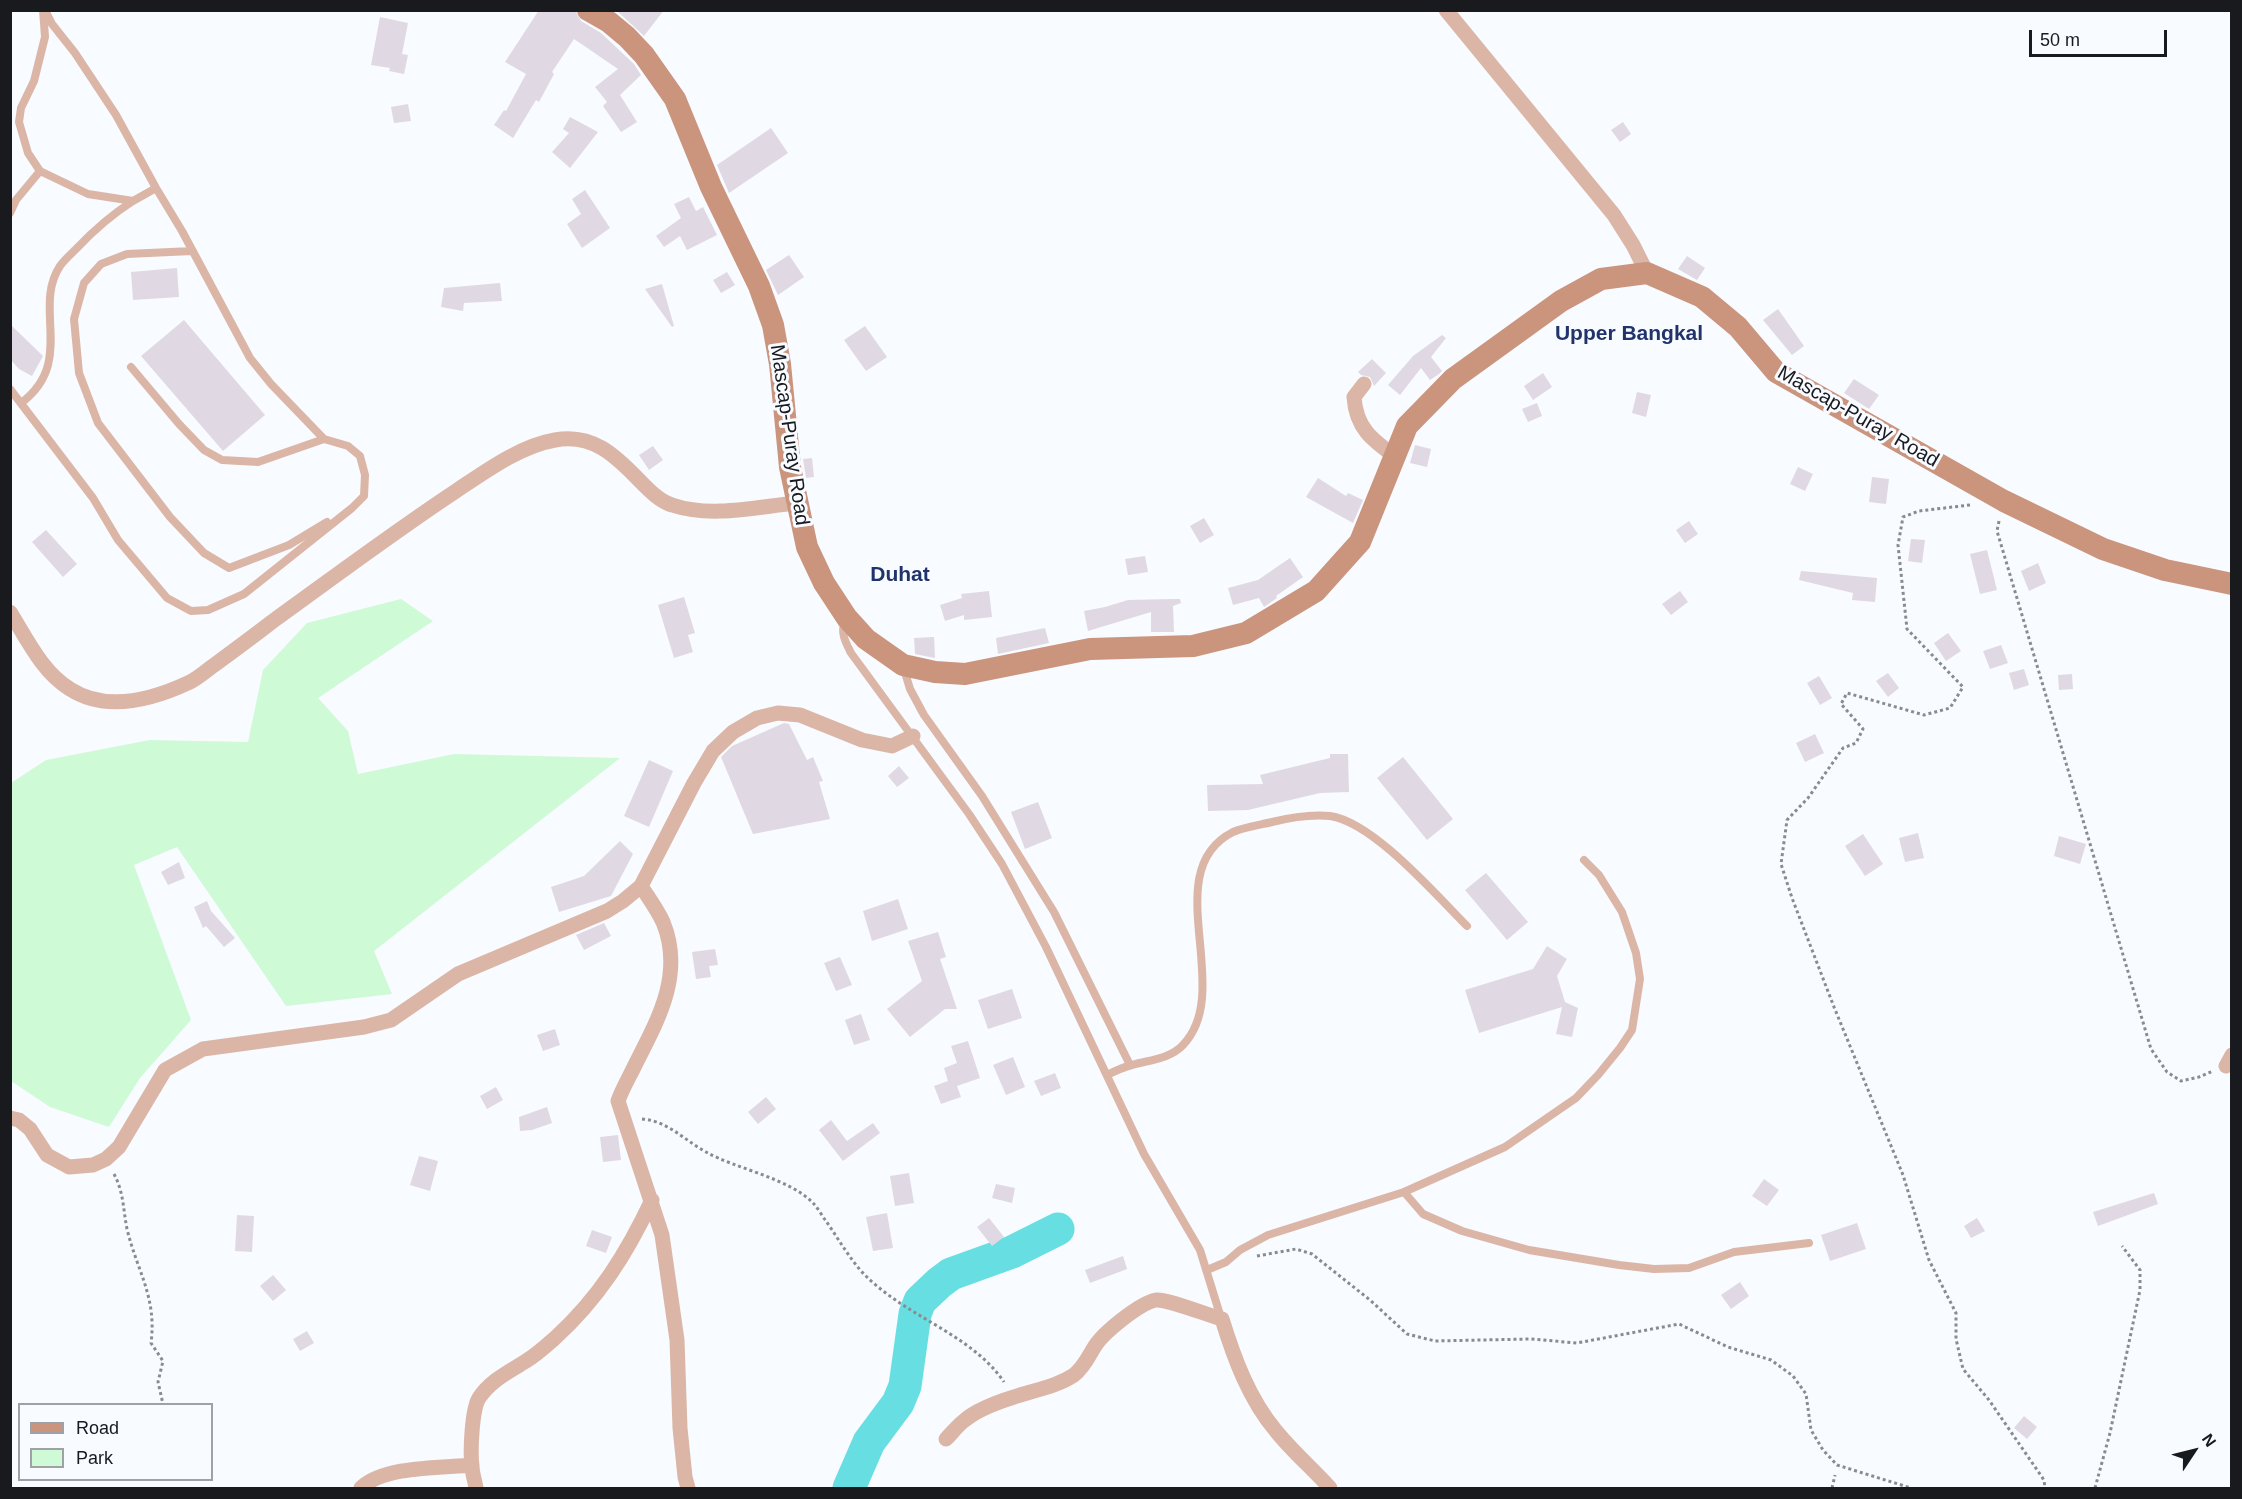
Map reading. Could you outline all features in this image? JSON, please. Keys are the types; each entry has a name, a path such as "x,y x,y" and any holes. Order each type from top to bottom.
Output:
{"street":[{"name":"Mascap-Puray Road","path":"588,10 609,22 627,37 644,55 675,99 711,188 759,286 773,325 790,467 807,547 824,583 847,618 866,639 903,665 935,672 965,674 1090,649 1193,646 1246,633 1316,591 1360,543 1407,426 1453,379 1560,301 1591,284 1601,279 1647,273 1702,297 1738,327 1776,372 2004,501 2103,549 2165,570 2232,584"},
{"path":"1446,10 1614,215 1647,273"},
{"path":"1364,384 1354,397 1358,421 1377,443 1396,457"},
{"path":"10,612 44,666 71,690 111,702 140,700 192,681 436,504 519,452 553,440 575,437 601,447 669,505 703,513 796,503"},
{"path":"10,1118 19,1120 30,1129 48,1155 69,1167 93,1165 106,1159 119,1147 165,1071 203,1049 364,1027 391,1020 458,975 607,911 641,886 713,751 733,732 757,718 778,713 800,715 862,740 892,746 913,736"},
{"path":"641,886 663,921 670,948 671,970 668,996 635,1066 623,1085 618,1101 662,1235 677,1340 680,1428 688,1488"},
{"path":"477,1488 472,1465 474,1423 478,1400 490,1384 528,1360 555,1339 589,1304 613,1273 633,1240 652,1200"},
{"path":"946,1439 965,1420 1012,1397 1071,1377 1084,1367 1096,1344 1141,1306 1156,1300 1170,1300 1182,1307 1222,1319 1229,1343 1252,1398 1276,1431 1330,1488"},
{"path":"361,1488 375,1478 394,1473 472,1465"}],"lane":[{"path":"44,10 45,37 34,81 21,108 20,122 28,153 40,171 88,194 133,201"},
{"path":"10,389 93,498 118,540 167,598 190,611 208,610 244,594 364,496 364,475 360,456 348,446 324,439 271,384 250,358 116,115 44,10"},
{"path":"10,213 16,200 40,171"},
{"path":"21,403 41,383 49,362 52,335 50,295 59,267 108,216 156,188"},
{"path":"192,251 127,254 101,264 84,283 74,319 80,373 98,423 170,517 204,553 229,568 289,545 352,508"},
{"path":"131,367 178,424 204,450 222,460 258,462 324,439"},
{"path":"847,618 843,627 844,638 851,653 913,736 1002,864 1046,947 1144,1154 1200,1250 1222,1319"},
{"path":"903,665 910,689 924,716 982,796 1054,912 1130,1065"},
{"path":"1107,1075 1130,1065 1165,1057 1182,1046 1196,1023 1202,1000 1198,892 1200,867 1213,846 1233,832 1301,815 1333,816 1360,828 1394,854 1467,926"},
{"path":"1207,1270 1226,1262 1240,1250 1268,1235 1404,1192 1505,1147 1576,1098 1598,1075 1632,1029 1640,979 1636,953 1622,912 1599,875 1584,860"},
{"path":"1404,1192 1423,1214 1462,1231 1529,1250 1619,1265 1654,1269 1689,1268 1734,1252 1809,1243"}],"path":[{"path":"2004,501 1997,531 2151,1049 2167,1072 2181,1081 2199,1077 2229,1061"},
{"path":"1972,505 1919,510 1903,517 1898,545 1907,629 1963,687 1950,708 1924,715 1847,693 1841,704 1863,729 1856,743 1843,747 1808,798 1787,820 1781,864 1834,1006 1903,1174 1929,1260 1956,1313 1956,1340 1963,1369 1989,1401 2044,1480 2045,1488"},
{"path":"622,1117 650,1119 678,1131 706,1152 794,1189 813,1202 857,1268 876,1286 915,1314 972,1350 1002,1380 1012,1397"},
{"path":"106,1159 125,1202 127,1228 148,1291 151,1343 163,1361 159,1382 163,1403"},
{"path":"2095,1488 2110,1433 2140,1290 2140,1270 2122,1246"},
{"path":"1226,1262 1296,1250 1312,1254 1370,1300 1407,1334 1435,1341 1531,1339 1577,1343 1679,1324 1728,1347 1771,1360 1793,1376 1806,1394 1811,1430 1823,1450 1837,1465 1911,1488"},
{"path":"1832,1488 1835,1475"}],"green space":[{"path":"401,599 433,621 318,698 348,731 358,774 454,754 620,758 374,951 392,994 286,1006 177,847 134,865 191,1020 140,1078 109,1127 50,1107 11,1081 11,783 46,760 150,740 248,742 263,670 307,623"}],"building":[{"path":"539,10 575,10 581,21 601,33 634,64 641,75 620,95 637,122 621,132 603,106 607,102 595,87 618,69 574,39 552,72 554,74 539,102 536,100 513,138 494,125 504,110 506,111 526,74 505,62"},
{"path":"616,10 664,10 644,36"},
{"path":"380,17 408,23 402,54 408,55 404,74 389,71 390,68 371,65"},
{"path":"408,104 411,121 394,123 391,107"},
{"path":"570,117 598,132 570,168 552,152 569,133 563,129"},
{"path":"1623,122 1631,134 1620,142 1611,130"},
{"path":"771,128 788,153 729,193 717,165"},
{"path":"585,190 610,228 582,248 567,224 581,214 572,199"},
{"path":"689,197 696,211 703,207 717,235 687,250 680,236 664,247 656,236 681,218 674,204"},
{"path":"789,255 804,277 778,295 766,270"},
{"path":"1687,256 1705,268 1697,280 1678,269"},
{"path":"177,268 179,297 133,300 131,272"},
{"path":"727,272 735,285 721,293 713,280"},
{"path":"500,283 502,301 464,303 463,311 441,307 444,288"},
{"path":"662,284 674,326 672,327 645,289"},
{"path":"1778,309 1804,346 1792,355 1763,320"},
{"path":"184,320 265,415 223,451 141,356"},
{"path":"10,324 43,356 32,376 19,369 10,359"},
{"path":"865,326 887,357 866,371 844,340"},
{"path":"1442,335 1446,338 1431,357 1442,371 1439,374 1430,380 1421,368 1400,395 1388,385 1413,356"},
{"path":"1372,359 1386,373 1374,386 1370,377 1358,372"},
{"path":"1543,373 1552,387 1533,400 1524,386"},
{"path":"1854,379 1879,395 1869,409 1844,393"},
{"path":"1637,392 1651,395 1646,417 1632,413"},
{"path":"1537,403 1542,416 1528,422 1522,409"},
{"path":"1415,445 1431,449 1427,467 1410,463"},
{"path":"653,446 663,460 649,470 639,455"},
{"path":"812,458 814,477 806,478 803,459"},
{"path":"1798,467 1813,474 1805,491 1790,484"},
{"path":"1872,477 1889,479 1886,504 1869,502"},
{"path":"1318,478 1346,496 1348,493 1363,500 1353,523 1306,497"},
{"path":"1204,518 1214,535 1200,543 1190,526"},
{"path":"1689,521 1698,534 1685,543 1676,530"},
{"path":"46,530 77,564 63,577 32,542"},
{"path":"1911,539 1925,540 1922,563 1908,561"},
{"path":"1987,550 1997,590 1980,594 1970,554"},
{"path":"1145,556 1148,572 1128,575 1125,559"},
{"path":"1290,558 1303,577 1264,607 1259,598 1233,605 1228,588 1258,580"},
{"path":"2038,563 2046,583 2029,591 2021,571"},
{"path":"1801,571 1877,578 1875,602 1852,600 1853,593 1799,580"},
{"path":"989,591 992,617 964,620 964,615 945,621 940,605 962,598 961,594"},
{"path":"1680,591 1688,602 1671,615 1662,604"},
{"path":"684,597 695,633 688,635 693,652 674,658 658,605"},
{"path":"1180,599 1181,603 1173,606 1174,632 1151,632 1151,612 1088,631 1084,611 1128,600"},
{"path":"1045,628 1049,643 998,654 996,638"},
{"path":"1948,633 1961,651 1946,661 1934,643"},
{"path":"934,637 935,658 915,654 914,638"},
{"path":"2001,645 2008,663 1990,669 1983,651"},
{"path":"2024,669 2029,685 2014,690 2009,673"},
{"path":"1888,673 1899,688 1888,697 1876,681"},
{"path":"2072,674 2073,689 2059,690 2058,675"},
{"path":"1819,676 1832,698 1820,705 1807,683"},
{"path":"784,723 789,724 807,760 813,757 823,781 819,782 830,819 753,834 721,757 732,746"},
{"path":"1815,734 1824,753 1805,762 1796,743"},
{"path":"1330,754 1348,754 1349,792 1320,793 1248,810 1208,811 1207,785 1263,784 1260,775 1330,758"},
{"path":"1403,757 1453,819 1427,840 1377,778"},
{"path":"649,760 673,771 649,827 624,816"},
{"path":"899,766 909,778 897,787 888,776"},
{"path":"1038,802 1052,838 1025,849 1011,812"},
{"path":"1918,833 1924,858 1905,862 1899,838"},
{"path":"1863,834 1883,864 1865,876 1845,846"},
{"path":"2059,836 2086,844 2080,864 2054,856"},
{"path":"620,841 633,854 611,896 559,912 551,887 584,876"},
{"path":"179,862 185,878 168,885 161,872"},
{"path":"1486,873 1528,922 1507,940 1465,890"},
{"path":"898,899 908,929 872,941 863,911"},
{"path":"207,901 211,911 235,938 224,947 206,926 203,928 194,907"},
{"path":"604,923 611,936 584,950 576,935"},
{"path":"938,932 946,957 940,959 957,1009 945,1009 910,1037 887,1009 922,981 908,941"},
{"path":"1547,946 1567,959 1557,976 1565,1002 1578,1008 1572,1037 1556,1034 1562,1007 1479,1033 1465,990 1533,969"},
{"path":"715,949 718,965 709,966 711,977 696,979 692,952"},
{"path":"840,957 852,985 836,991 824,963"},
{"path":"1012,989 1022,1018 988,1029 978,1000"},
{"path":"861,1014 870,1040 854,1045 845,1020"},
{"path":"555,1029 560,1045 543,1051 537,1035"},
{"path":"968,1041 980,1078 957,1086 961,1097 941,1104 934,1086 948,1081 944,1068 957,1063 951,1046"},
{"path":"1013,1057 1025,1087 1006,1095 993,1065"},
{"path":"1055,1073 1061,1088 1041,1096 1034,1081"},
{"path":"496,1087 503,1100 487,1109 480,1096"},
{"path":"766,1097 776,1109 758,1124 748,1112"},
{"path":"547,1107 552,1123 532,1130 520,1131 519,1117"},
{"path":"831,1120 847,1141 873,1123 880,1133 843,1161 819,1130"},
{"path":"618,1135 621,1160 603,1162 600,1137"},
{"path":"419,1156 438,1161 430,1191 410,1185"},
{"path":"909,1173 914,1203 895,1206 890,1176"},
{"path":"1764,1179 1779,1190 1767,1206 1752,1196"},
{"path":"996,1184 1015,1188 1012,1203 992,1198"},
{"path":"2154,1193 2158,1204 2098,1226 2093,1212"},
{"path":"887,1213 893,1248 873,1251 866,1217"},
{"path":"237,1215 254,1216 252,1252 235,1251"},
{"path":"989,1218 1004,1237 992,1246 977,1227"},
{"path":"1977,1218 1985,1231 1971,1238 1964,1226"},
{"path":"1857,1223 1866,1249 1830,1261 1821,1235"},
{"path":"592,1230 612,1237 606,1253 586,1246"},
{"path":"1123,1256 1127,1269 1090,1283 1085,1270"},
{"path":"273,1275 286,1290 273,1301 260,1286"},
{"path":"1740,1282 1749,1296 1731,1309 1721,1295"},
{"path":"307,1331 314,1343 300,1351 293,1339"},
{"path":"2024,1416 2037,1427 2027,1439 2014,1428"}],"waterway":[{"path":"849,1488 869,1442 898,1403 905,1386 915,1314 920,1301 951,1274 1012,1252 1058,1229"}],"district":[{"name":"Upper Bangkal","path":"1629,334"},
{"name":"Duhat","path":"900,575"}]}
